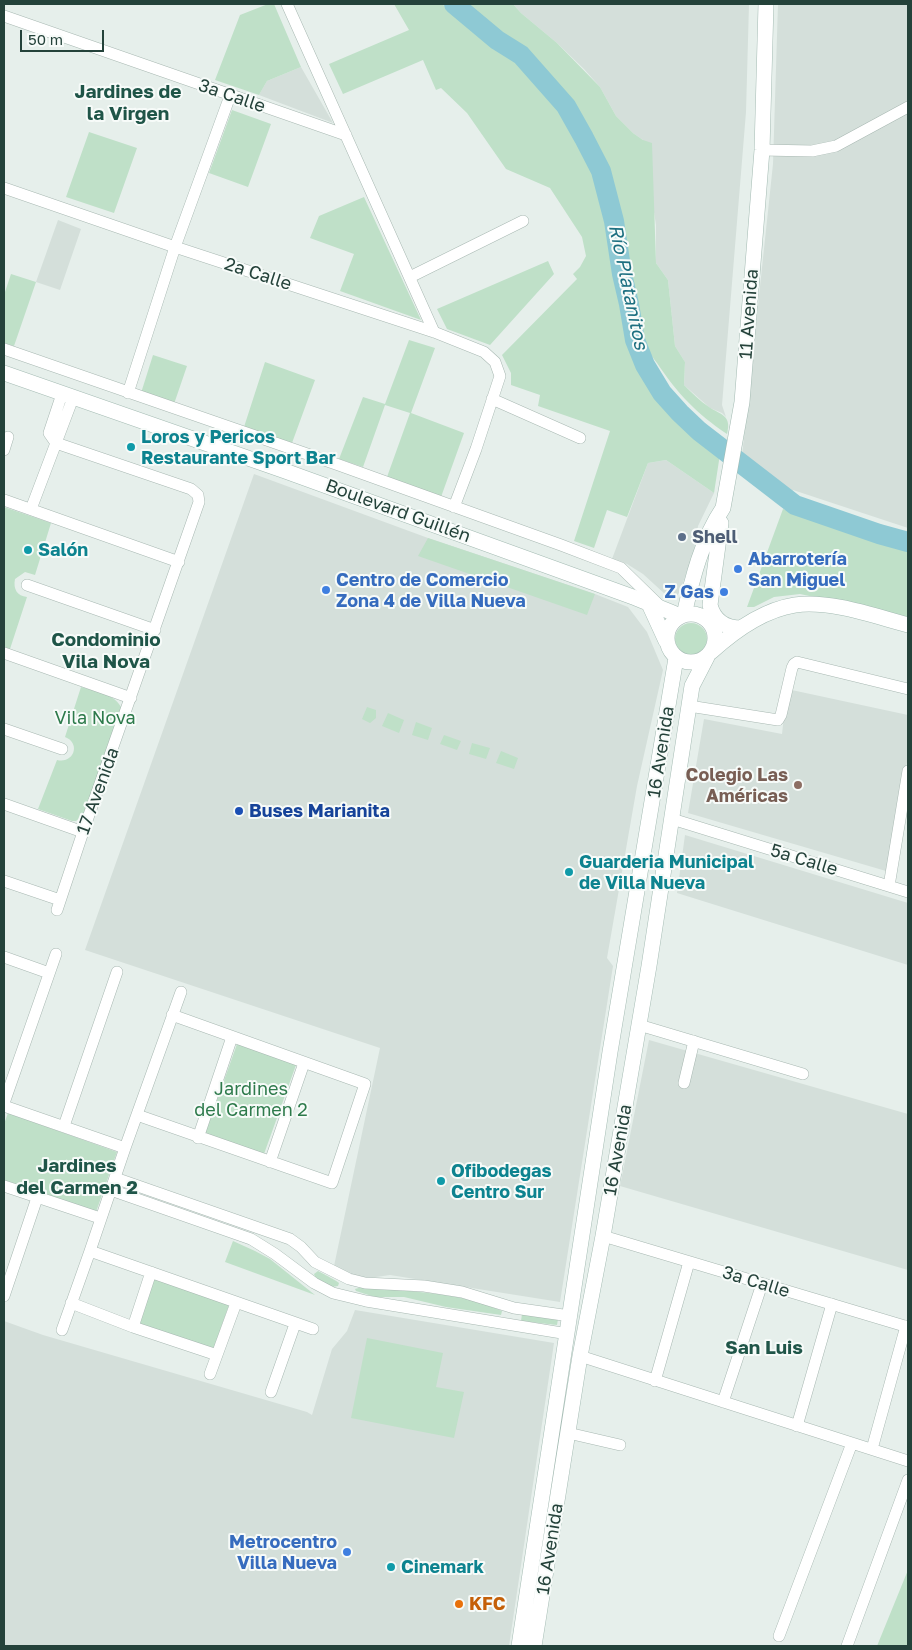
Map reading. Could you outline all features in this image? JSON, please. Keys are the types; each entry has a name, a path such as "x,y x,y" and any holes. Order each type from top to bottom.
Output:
{"main road":[{"name":"11 Avenida","path":"682,616 701,557 716,519 723,508 742,402 762,150 766,4"},
{"name":"Boulevard Guillén","path":"4,374 635,590 655,606 682,616"},
{"path":"723,508 710,605 718,621 729,627 741,628"},
{"path":"655,606 661,628 672,651 688,662 695,662 709,654 725,639 767,614 795,605 823,605 908,625"},
{"path":"672,651 667,636 673,621 682,616 698,615 710,623 715,634 716,641 709,654"},
{"name":"16 Avenida","path":"519,1646 672,651"},
{"name":"16 Avenida","path":"534,1646 580,1356 604,1236 639,1025 692,686 709,654"},
{"path":"596,1149 617,1152"}],"street":[{"path":"287,4 434,332"},
{"name":"3a Calle","path":"4,16 346,135"},
{"path":"128,393 175,247 230,96"},
{"path":"762,150 812,151 836,146 908,107"},
{"name":"2a Calle","path":"4,188 175,247 434,332 484,352 495,362 500,376 492,399"},
{"path":"410,277 523,221"},
{"path":"4,349 454,507 621,568 635,590"},
{"path":"56,443 49,433 67,396"},
{"path":"31,509 56,443 67,396"},
{"path":"454,507 492,399 580,438"},
{"path":"4,450 8,437"},
{"name":"17 Avenida","path":"4,881 58,905 199,502 198,496 191,489 56,443"},
{"path":"4,500 179,562"},
{"path":"27,584 155,630"},
{"path":"4,653 131,698"},
{"path":"689,706 778,720 782,715 792,668 798,662 908,688"},
{"path":"4,729 62,749"},
{"path":"889,886 908,771"},
{"path":"4,804 83,832"},
{"name":"5a Calle","path":"672,819 908,892"},
{"path":"56,954 8,1075 4,1104 124,1148"},
{"path":"4,957 49,973"},
{"path":"64,1126 117,972"},
{"path":"62,1330 124,1148 181,992"},
{"path":"137,1115 332,1184 365,1084 172,1015"},
{"path":"639,1025 803,1074"},
{"path":"198,1138 232,1037"},
{"path":"684,1083 694,1041"},
{"path":"270,1162 304,1062"},
{"path":"115,1178 251,1238 306,1277 333,1293 568,1334"},
{"path":"4,1186 100,1218"},
{"path":"111,1190 256,1227 290,1239 301,1247 316,1263 352,1280 365,1283 424,1286 462,1292 514,1308 570,1316"},
{"path":"4,1296 38,1198"},
{"path":"251,1238 256,1227"},
{"name":"3a Calle","path":"604,1236 907,1327"},
{"path":"90,1252 313,1329"},
{"path":"655,1381 690,1262"},
{"path":"306,1277 316,1263"},
{"path":"133,1327 151,1272"},
{"path":"348,1297 352,1280"},
{"path":"723,1402 762,1284"},
{"path":"210,1374 236,1303"},
{"path":"71,1304 216,1355"},
{"path":"797,1426 832,1304"},
{"path":"510,1324 514,1308"},
{"path":"271,1392 295,1324"},
{"path":"872,1449 907,1327"},
{"path":"580,1356 908,1461"},
{"path":"568,1433 620,1445"},
{"path":"778,1636 852,1443"},
{"path":"847,1646 908,1480"}],"shaded area":[{"path":"513,4 749,4 746,112 722,405 726,417 722,413 710,408 684,385 685,362 675,346 668,280 656,263 656,225 643,140 616,116 600,87 584,69"},
{"path":"778,4 908,4 908,528 793,490 790,495 742,456 773,164"},
{"path":"301,67 333,123 259,95 267,81"},
{"path":"58,220 81,229 60,290 36,282"},
{"path":"666,460 714,493 698,526 694,552 680,591 677,596 671,598 643,574 627,564 612,559 648,463"},
{"path":"254,474 428,538 595,594 628,607 647,632 663,670 637,786 607,958 613,966 560,1302 390,1275 369,1278 349,1274 334,1266 380,1048 85,950"},
{"name":"Colegio Las Américas","path":"787,689 908,715 908,757 886,871 688,813 704,719 782,734"},
{"path":"685,835 908,903 908,965 677,893"},
{"path":"649,1040 908,1114 908,1270 620,1186"},
{"path":"355,1310 554,1343 509,1646 4,1646 4,1321 43,1335 312,1415 332,1349 347,1331"}],"green space":[{"path":"268,4 274,4 301,67 267,81 259,95 215,80 240,15"},
{"path":"394,4 442,4 514,61 554,101 579,142 601,194 611,240 616,279 626,309 628,343 644,379 661,406 687,431 720,454 714,493 666,460 648,463 627,517 607,510 594,548 574,541 610,431 538,406 540,395 511,385 511,373 502,355 577,279 573,274 580,267 586,256 582,237 550,188 506,169 467,113 441,88 436,90 423,60 343,94 329,64 409,30"},
{"path":"466,4 513,4 557,43 600,87 616,116 633,133 643,140 652,143 656,263 668,280 675,346 685,362 684,385 702,402 727,419 727,434 706,419 680,393 650,354 642,340 613,195 597,151 580,119 559,90 535,63 509,38"},
{"path":"232,110 271,124 248,187 209,173"},
{"path":"89,132 137,148 114,213 66,197"},
{"path":"364,197 421,320 340,291 354,254 310,238 319,216"},
{"path":"548,261 554,274 490,345 447,329 437,309"},
{"path":"11,274 36,282 14,346 4,343 4,295"},
{"path":"409,340 435,348 411,413 464,433 441,497 387,477 410,413 385,405 363,467 339,459 363,397 385,404"},
{"path":"153,355 187,366 174,404 141,393"},
{"path":"265,362 315,380 292,443 244,427"},
{"path":"4,507 51,523 35,575 25,572 15,579 16,591 27,597 10,649 4,647"},
{"path":"783,509 908,549 908,617 800,594 774,597 754,607 747,607"},
{"path":"428,538 595,594 587,615 418,556"},
{"path":"691,623 697,624 702,628 706,633 706,645 702,650 697,654 691,655 685,654 680,650 676,645 675,639 676,633 680,628 685,624"},
{"name":"Vila Nova","path":"81,687 110,697 122,709 83,815 76,821 72,821 38,809 57,760 68,759 73,752 73,744 65,737"},
{"path":"367,707 376,710 376,718 370,723 362,719"},
{"path":"388,713 404,720 399,733 382,726"},
{"path":"416,722 432,728 428,740 412,735"},
{"path":"444,735 461,741 457,750 440,744"},
{"path":"472,743 490,748 486,759 469,754"},
{"path":"501,751 518,758 514,769 496,763"},
{"name":"Jardines del Carmen 2","path":"237,1044 296,1065 264,1154 205,1134"},
{"name":"Jardines del Carmen 2","path":"8,1113 117,1152 96,1212 4,1180 4,1124"},
{"path":"233,1241 270,1259 315,1295 225,1262"},
{"path":"318,1271 338,1282 338,1286 332,1287 315,1277 314,1274"},
{"path":"154,1279 229,1305 213,1350 138,1324"},
{"path":"362,1287 451,1296 485,1304 502,1311 501,1315 446,1307 404,1297 375,1297 355,1289"},
{"path":"522,1314 558,1319 557,1325 521,1321"},
{"path":"367,1338 443,1353 436,1387 464,1392 454,1438 351,1418"},
{"path":"908,1570 908,1646 877,1646"}],"waterway":[{"name":"Río Platanitos","path":"454,4 497,40 521,55 566,106 584,138 601,171 614,221 635,340 645,365 662,393 699,431 795,505 908,542"}],"place":[{"name":"Loros y Pericos Restaurante Sport Bar","path":"131,447"},
{"name":"Shell","path":"682,537"},
{"name":"Salón","path":"28,550"},
{"name":"Abarrotería San Miguel","path":"738,569"},
{"name":"Centro de Comercio Zona 4 de Villa Nueva","path":"326,590"},
{"name":"Z Gas","path":"724,592"},
{"name":"Colegio Las Américas","path":"798,785"},
{"name":"Buses Marianita","path":"239,811"},
{"name":"Guarderia Municipal de Villa Nueva","path":"569,872"},
{"name":"Ofibodegas Centro Sur","path":"441,1181"},
{"name":"Metrocentro Villa Nueva","path":"347,1552"},
{"name":"Cinemark","path":"391,1567"},
{"name":"KFC","path":"459,1604"}],"district":[{"name":"Jardines de la Virgen","path":"128,103"},
{"name":"Condominio Vila Nova","path":"106,651"},
{"name":"Jardines del Carmen 2","path":"77,1177"},
{"name":"San Luis","path":"764,1348"}]}
